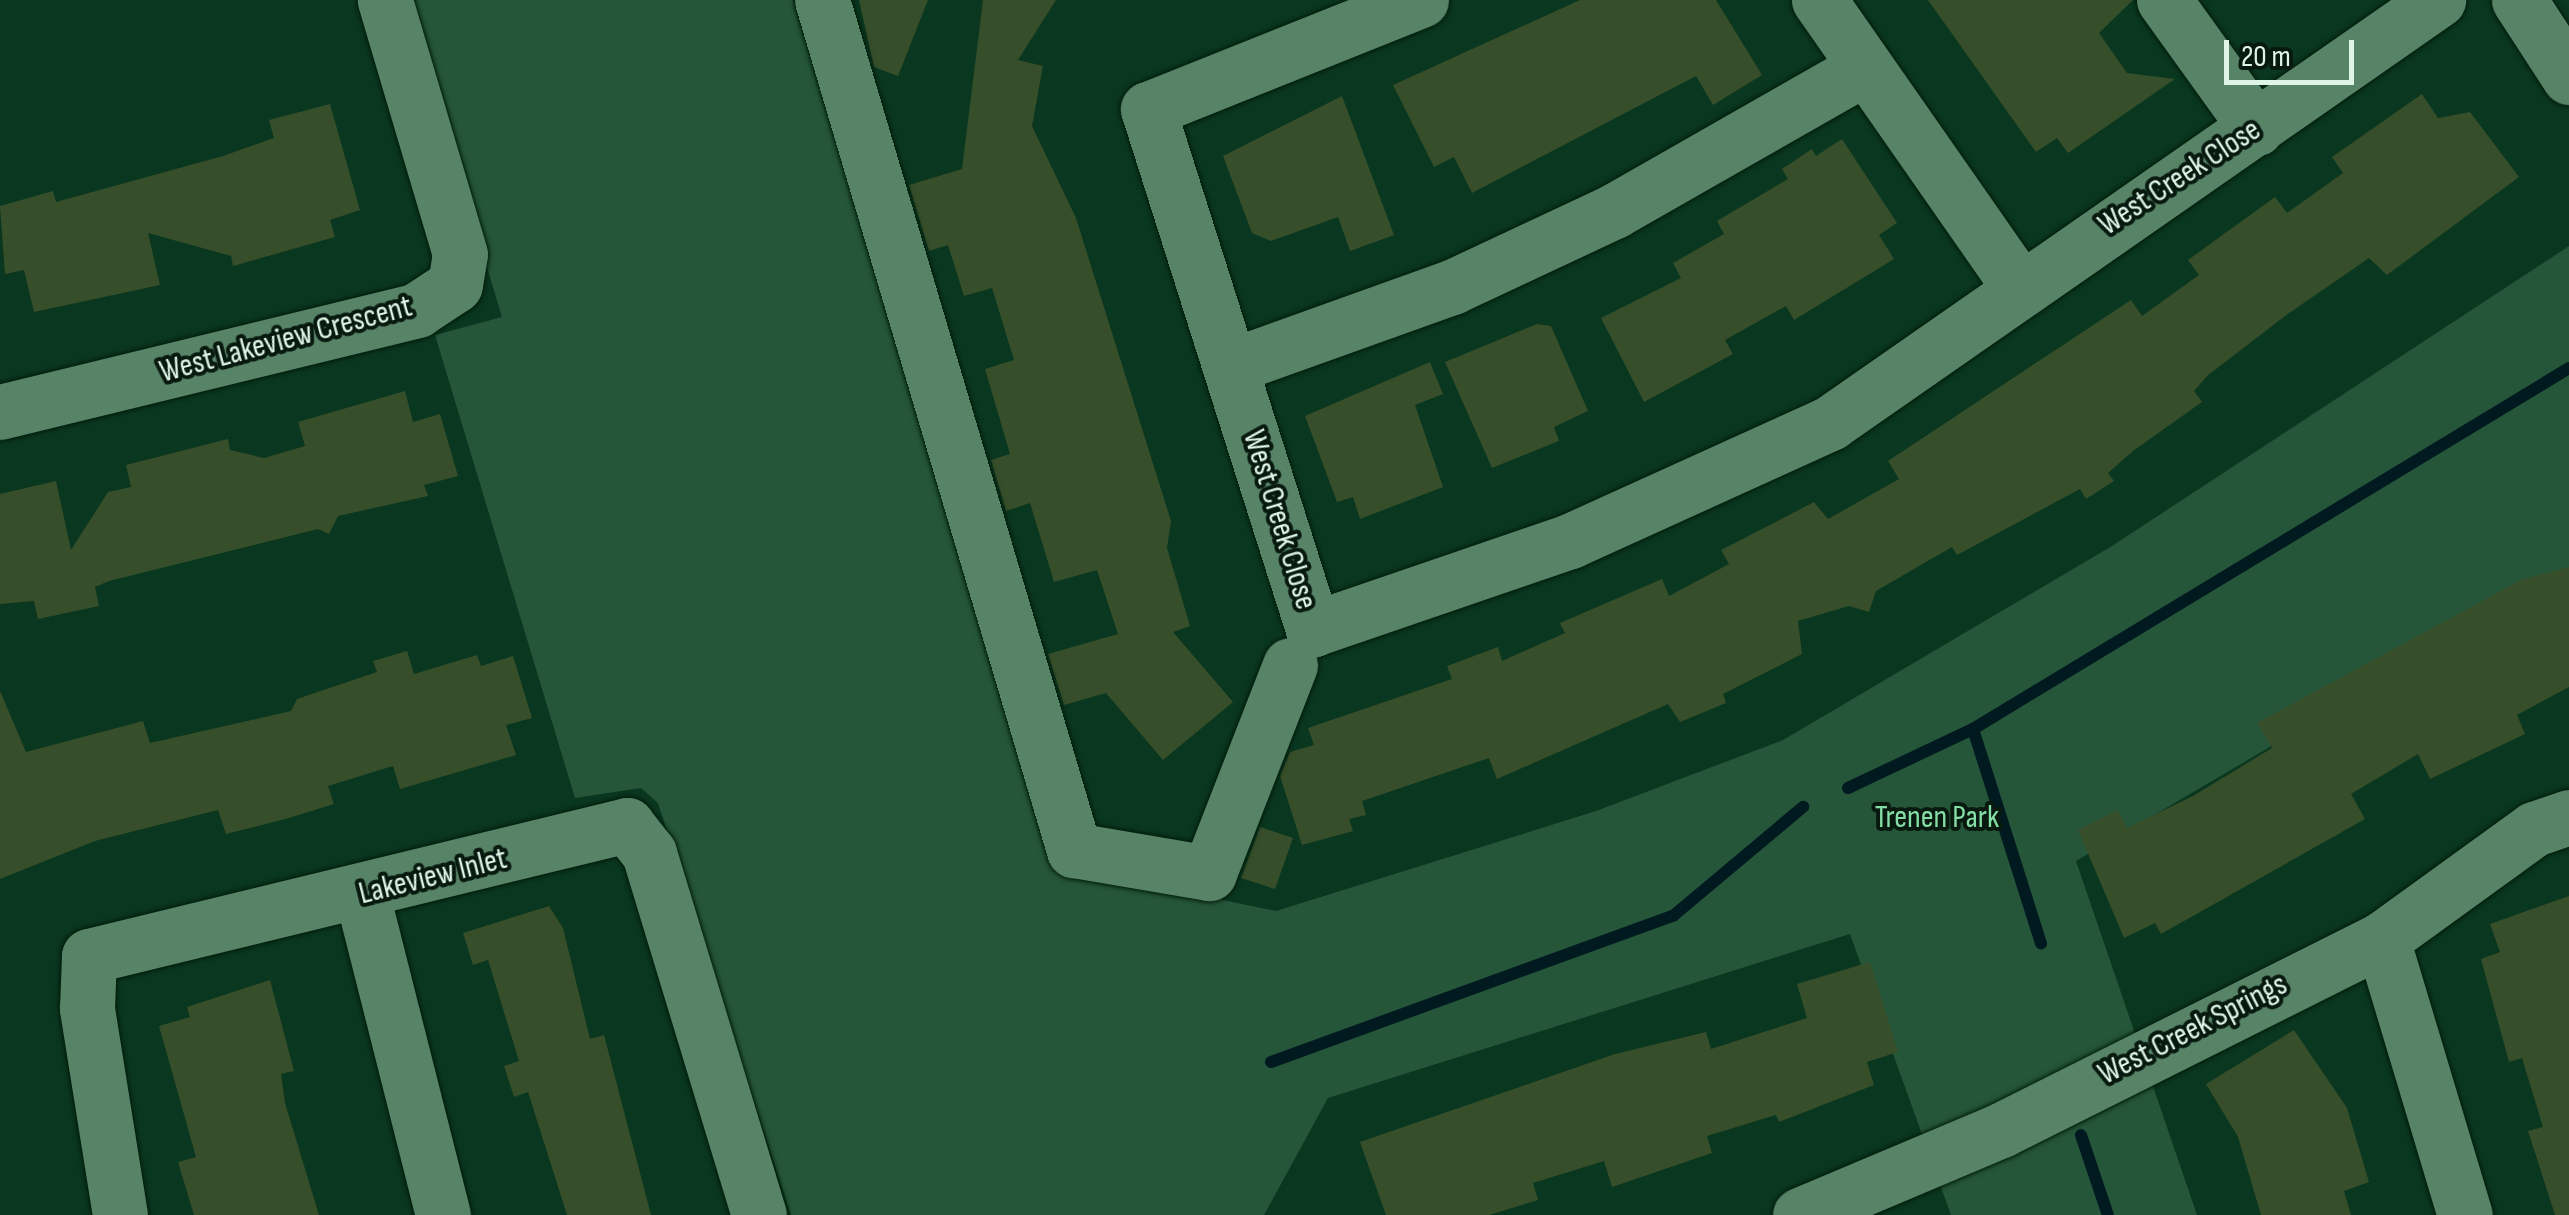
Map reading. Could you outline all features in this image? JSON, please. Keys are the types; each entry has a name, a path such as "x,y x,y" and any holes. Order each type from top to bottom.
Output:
{"street":[{"name":"West Lakeview Crescent","path":"0,412 417,310 455,285 460,254 385,0"},
{"path":"822,0 1074,850 1209,874 1290,666"},
{"name":"West Creek Close","path":"1420,0 1148,109 1313,629 1570,542 1830,423 2018,285 2256,128 2438,0"},
{"path":"1819,0 2018,285"},
{"path":"2164,0 2256,128"},
{"path":"2519,0 2569,77"},
{"path":"1230,366 1452,286 1614,211 1865,68"},
{"name":"West Creek Springs","path":"1800,1215 2001,1130 2382,939 2534,829 2569,817"},
{"name":"Lakeview Inlet","path":"120,1215 87,1008 89,956 362,895 627,826 649,853 758,1215"},
{"path":"362,895 443,1215"},
{"path":"2382,939 2465,1215"}],"green space":[{"name":"Trenen Park","path":"406,0 793,0 1054,865 1276,911 1596,811 1783,740 2112,546 2569,246 2569,571 2076,861 2197,1215 1951,1215 1850,934 1328,1098 1264,1215 791,1215 658,803 641,788 575,798 435,335 502,317"}],"building":[{"path":"859,0 928,0 898,76 874,67"},
{"path":"983,0 1056,0 1018,60 1043,66 1032,126 1076,218 1171,521 1167,548 1190,626 1173,632 1233,702 1163,760 1106,693 1064,705 1048,654 1118,634 1097,570 1054,582 1030,503 1006,511 991,460 1010,454 985,369 1014,360 992,288 964,296 948,245 929,251 909,185 962,169"},
{"path":"1580,0 1716,0 1762,75 1713,105 1696,76 1472,193 1454,157 1434,167 1393,85"},
{"path":"1928,0 2133,0 2099,33 2127,73 2175,79 2068,153 2057,138 2036,152"},
{"path":"2422,94 2438,118 2470,112 2519,177 2387,275 2369,258 2285,316 2207,376 2194,391 2202,402 2108,473 2114,481 2086,499 2080,489 1957,555 1952,547 1876,591 1869,612 1849,606 1798,621 1802,654 1723,694 1726,703 1680,722 1668,704 1497,779 1489,758 1362,801 1366,815 1349,819 1353,831 1302,845 1280,776 1290,752 1314,745 1308,728 1452,679 1447,666 1498,647 1502,661 1565,633 1560,623 1662,579 1669,596 1729,564 1721,550 1814,502 1828,519 1899,479 1888,461 2131,300 2142,316 2199,275 2188,260 2275,197 2287,213 2343,173 2332,157"},
{"path":"1342,96 1394,235 1350,251 1338,217 1271,241 1252,233 1223,156"},
{"path":"330,104 360,210 330,220 335,237 233,266 231,256 148,233 160,285 34,312 24,270 5,274 0,206 53,191 56,202 223,156 274,138 269,120"},
{"path":"1842,139 1897,223 1879,235 1894,259 1794,320 1786,306 1725,340 1733,354 1644,402 1601,318 1681,278 1673,263 1724,234 1717,221 1788,179 1782,169 1812,149 1816,156"},
{"path":"1537,324 1551,326 1588,411 1554,427 1559,441 1492,468 1445,362"},
{"path":"1430,362 1443,394 1415,405 1443,487 1360,519 1353,497 1337,502 1305,416"},
{"path":"405,391 413,422 440,414 458,476 424,485 428,496 338,516 329,534 318,529 109,581 95,587 99,606 38,619 34,601 0,604 0,494 56,481 71,550 108,492 131,487 126,465 228,439 230,450 264,458 305,446 298,422"},
{"path":"2569,567 2569,687 2517,715 2525,734 2430,779 2418,754 2351,794 2365,819 2161,934 2155,923 2124,938 2078,830 2118,810 2127,828 2193,796 2272,748 2257,723 2521,580"},
{"path":"407,651 414,674 477,655 481,666 513,656 532,718 506,725 516,755 400,789 393,766 328,786 334,804 289,818 226,834 218,810 95,841 0,879 0,691 26,752 143,721 150,743 291,711 297,699 377,672 373,661"},
{"path":"1260,827 1293,838 1275,889 1241,878"},
{"path":"2569,896 2569,1215 2555,1215 2528,1131 2543,1127 2522,1058 2509,1062 2481,959 2500,952 2490,924"},
{"path":"549,906 563,928 590,1039 604,1035 651,1215 567,1215 528,1092 514,1097 504,1066 519,1061 488,960 473,965 463,933"},
{"path":"1870,962 1898,1052 1867,1062 1874,1085 1779,1122 1776,1115 1707,1136 1712,1153 1612,1187 1604,1161 1533,1183 1538,1200 1489,1215 1386,1215 1360,1142 1615,1054 1706,1032 1711,1049 1807,1018 1797,984"},
{"path":"270,980 294,1071 281,1074 285,1103 319,1215 194,1215 178,1162 196,1157 159,1026 190,1017 187,1007"},
{"path":"2294,1030 2347,1108 2369,1182 2344,1191 2351,1215 2261,1215 2238,1137 2206,1084"}],"waterway":[{"path":"1848,788 1973,729 2569,368"},
{"path":"1973,729 2041,944"},
{"path":"1271,1062 1673,916 1803,807"},
{"path":"2081,1135 2108,1215"}]}
